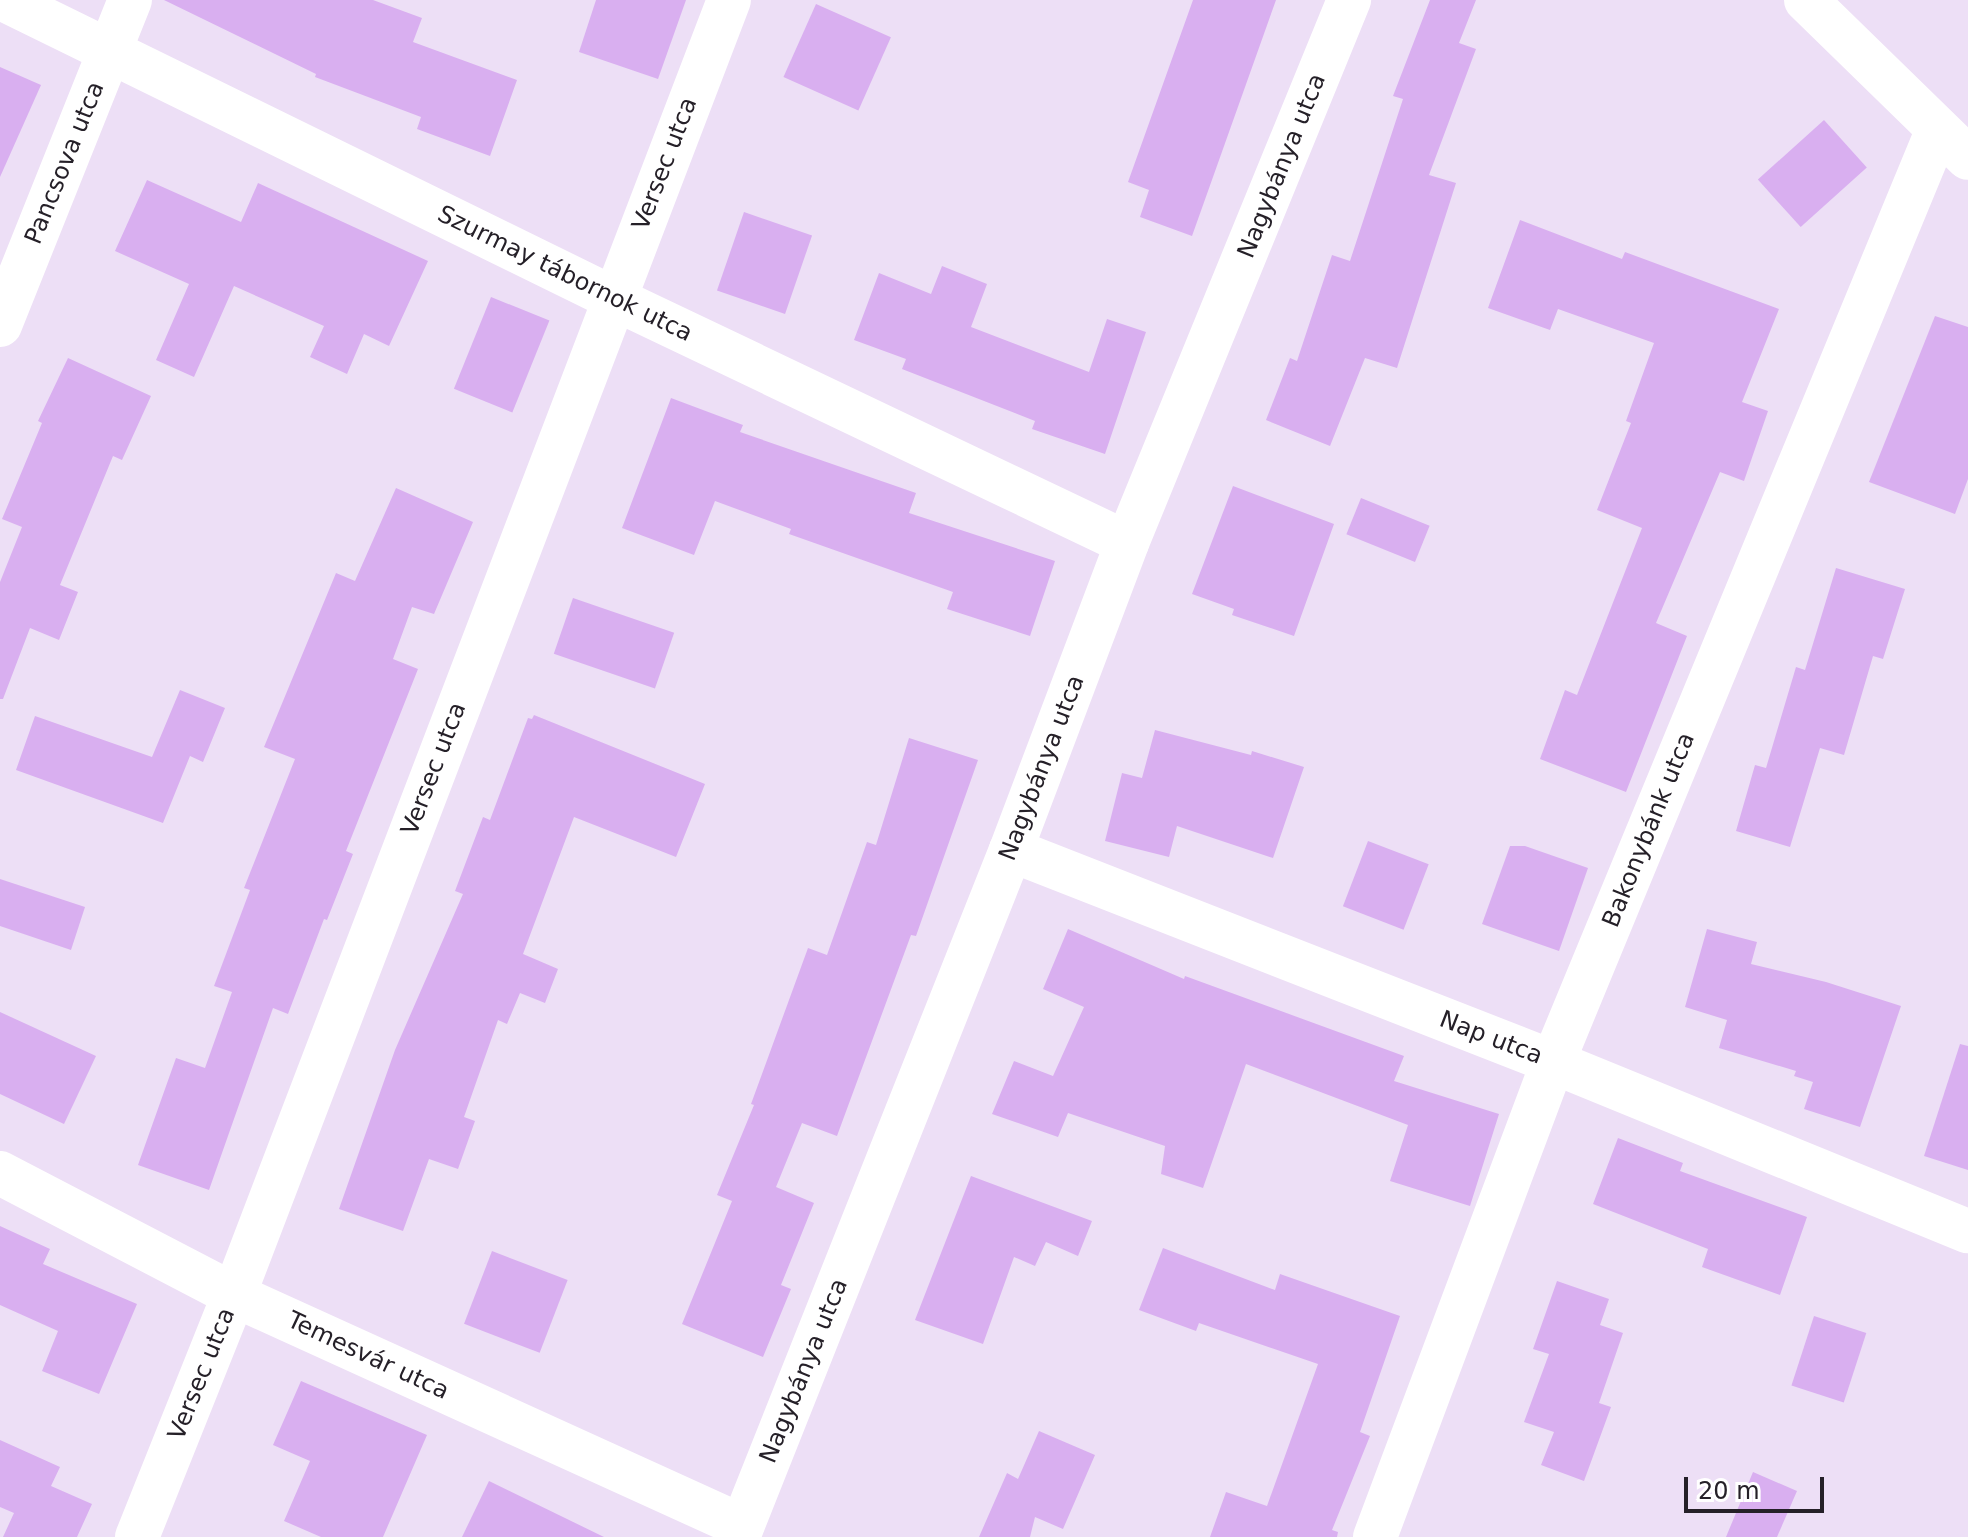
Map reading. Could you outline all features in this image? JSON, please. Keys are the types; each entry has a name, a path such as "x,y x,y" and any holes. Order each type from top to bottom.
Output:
{"street":[{"name":"Szurmay tábornok utca","path":"5,0 613,298 1127,543"},
{"name":"Pancsova utca","path":"0,325 130,0"},
{"name":"Versec utca","path":"137,1537 234,1295 729,0"},
{"name":"Nagybánya utca","path":"740,1532 1011,850 1127,543 1349,0"},
{"path":"1806,0 1953,143"},
{"name":"Bakonybánk utca","path":"1375,1537 1553,1062 1953,143"},
{"name":"Nap utca","path":"1011,850 1553,1062 1968,1231"},
{"name":"Temesvár utca","path":"0,1173 234,1295 740,1532"}],"building":[{"path":"164,0 373,0 422,18 413,42 517,80 490,156 417,129 421,117 315,77 316,74"},
{"path":"596,0 686,0 658,79 579,52"},
{"path":"1193,0 1276,0 1192,236 1140,217 1149,190 1128,182"},
{"path":"1430,0 1476,0 1459,43 1476,49 1429,175 1456,183 1397,368 1365,358 1330,446 1266,420 1290,358 1297,361 1332,255 1350,261 1403,99 1393,96"},
{"path":"816,4 891,37 858,110 783,77"},
{"path":"0,67 41,85 0,177"},
{"path":"1824,120 1867,168 1801,227 1758,180"},
{"path":"147,180 241,222 258,183 428,261 389,346 364,334 347,374 310,357 324,326 234,286 194,377 156,360 189,284 115,251"},
{"path":"744,212 812,235 785,314 717,290"},
{"path":"1520,220 1622,259 1625,252 1779,309 1742,402 1768,411 1744,481 1720,472 1656,623 1687,636 1626,792 1540,759 1565,690 1577,695 1642,528 1597,510 1631,423 1626,421 1654,343 1558,309 1550,330 1488,308"},
{"path":"942,266 987,284 971,327 1089,372 1107,319 1146,332 1105,454 1032,429 1035,421 902,369 906,359 854,340 879,273 931,294"},
{"path":"491,297 549,321 512,412 454,389"},
{"path":"1935,316 1968,327 1968,479 1955,514 1869,482"},
{"path":"68,358 151,396 122,460 113,456 60,585 78,592 59,640 30,628 3,699 0,699 0,582 22,527 2,519 42,423 38,421"},
{"path":"671,398 743,425 740,432 916,493 909,513 1055,561 1030,636 947,609 953,592 789,534 791,529 715,501 694,555 622,528"},
{"path":"1233,486 1334,524 1294,636 1232,615 1234,609 1192,594"},
{"path":"396,488 473,522 434,614 412,607 393,659 418,669 346,851 353,854 327,920 324,919 288,1014 273,1008 209,1190 138,1165 176,1058 205,1068 232,992 214,986 250,890 244,888 295,759 264,747 336,573 355,581"},
{"path":"1361,498 1430,526 1415,562 1346,534"},
{"path":"1836,568 1905,589 1883,659 1873,656 1844,755 1820,748 1790,847 1736,831 1755,765 1766,768 1796,667 1805,670"},
{"path":"573,598 674,633 655,689 554,654"},
{"path":"180,690 225,708 203,762 190,756 163,823 16,770 35,716 152,757"},
{"path":"534,715 705,784 676,857 574,817 523,954 558,969 545,1003 520,993 507,1024 498,1020 464,1117 475,1121 458,1169 429,1159 403,1231 339,1209 395,1050 463,894 455,891 483,817 490,820 528,718 532,719"},
{"path":"1155,730 1251,755 1252,751 1304,767 1273,858 1177,826 1169,857 1105,841 1122,773 1142,778"},
{"path":"909,738 978,760 916,936 911,935 837,1136 802,1123 776,1187 814,1203 781,1285 791,1289 763,1357 682,1324 732,1201 717,1195 754,1105 751,1104 808,948 827,955 867,842 876,845"},
{"path":"1368,841 1429,864 1404,930 1343,906"},
{"path":"1510,846 1525,846 1588,868 1559,951 1482,924"},
{"path":"0,879 85,907 71,950 0,926"},
{"path":"1068,929 1184,979 1185,976 1404,1056 1394,1081 1499,1114 1470,1206 1390,1181 1408,1125 1246,1064 1203,1188 1161,1174 1165,1146 1068,1113 1058,1137 992,1114 1014,1061 1053,1076 1084,1007 1043,989"},
{"path":"1707,929 1757,942 1751,964 1826,982 1901,1006 1860,1127 1804,1109 1813,1082 1794,1076 1796,1071 1719,1048 1727,1020 1685,1007"},
{"path":"0,1012 96,1056 64,1124 0,1094"},
{"path":"1960,1044 1968,1046 1968,1170 1924,1156"},
{"path":"1618,1138 1683,1163 1680,1171 1807,1217 1780,1295 1702,1267 1708,1249 1593,1204"},
{"path":"971,1176 1092,1221 1078,1256 1046,1242 1035,1266 1014,1257 983,1344 915,1320"},
{"path":"0,1226 50,1249 43,1264 137,1304 99,1394 42,1371 58,1331 0,1305"},
{"path":"1163,1248 1275,1290 1280,1274 1400,1316 1360,1432 1370,1436 1332,1530 1338,1532 1337,1537 1210,1537 1226,1492 1267,1506 1318,1364 1199,1323 1196,1331 1139,1310"},
{"path":"492,1251 568,1280 540,1353 464,1324"},
{"path":"1557,1281 1609,1299 1600,1325 1623,1333 1599,1403 1611,1407 1584,1481 1541,1465 1554,1432 1524,1422 1549,1354 1533,1349"},
{"path":"1814,1316 1866,1333 1844,1402 1791,1385"},
{"path":"301,1381 427,1435 383,1537 321,1537 284,1521 310,1461 273,1445"},
{"path":"1039,1431 1095,1455 1063,1529 1035,1517 1030,1537 979,1537 1007,1473 1018,1479"},
{"path":"0,1440 60,1467 51,1486 92,1504 77,1537 3,1537 14,1513 0,1507"},
{"path":"1753,1472 1797,1491 1777,1537 1726,1537"},
{"path":"489,1481 604,1537 462,1537"}]}
